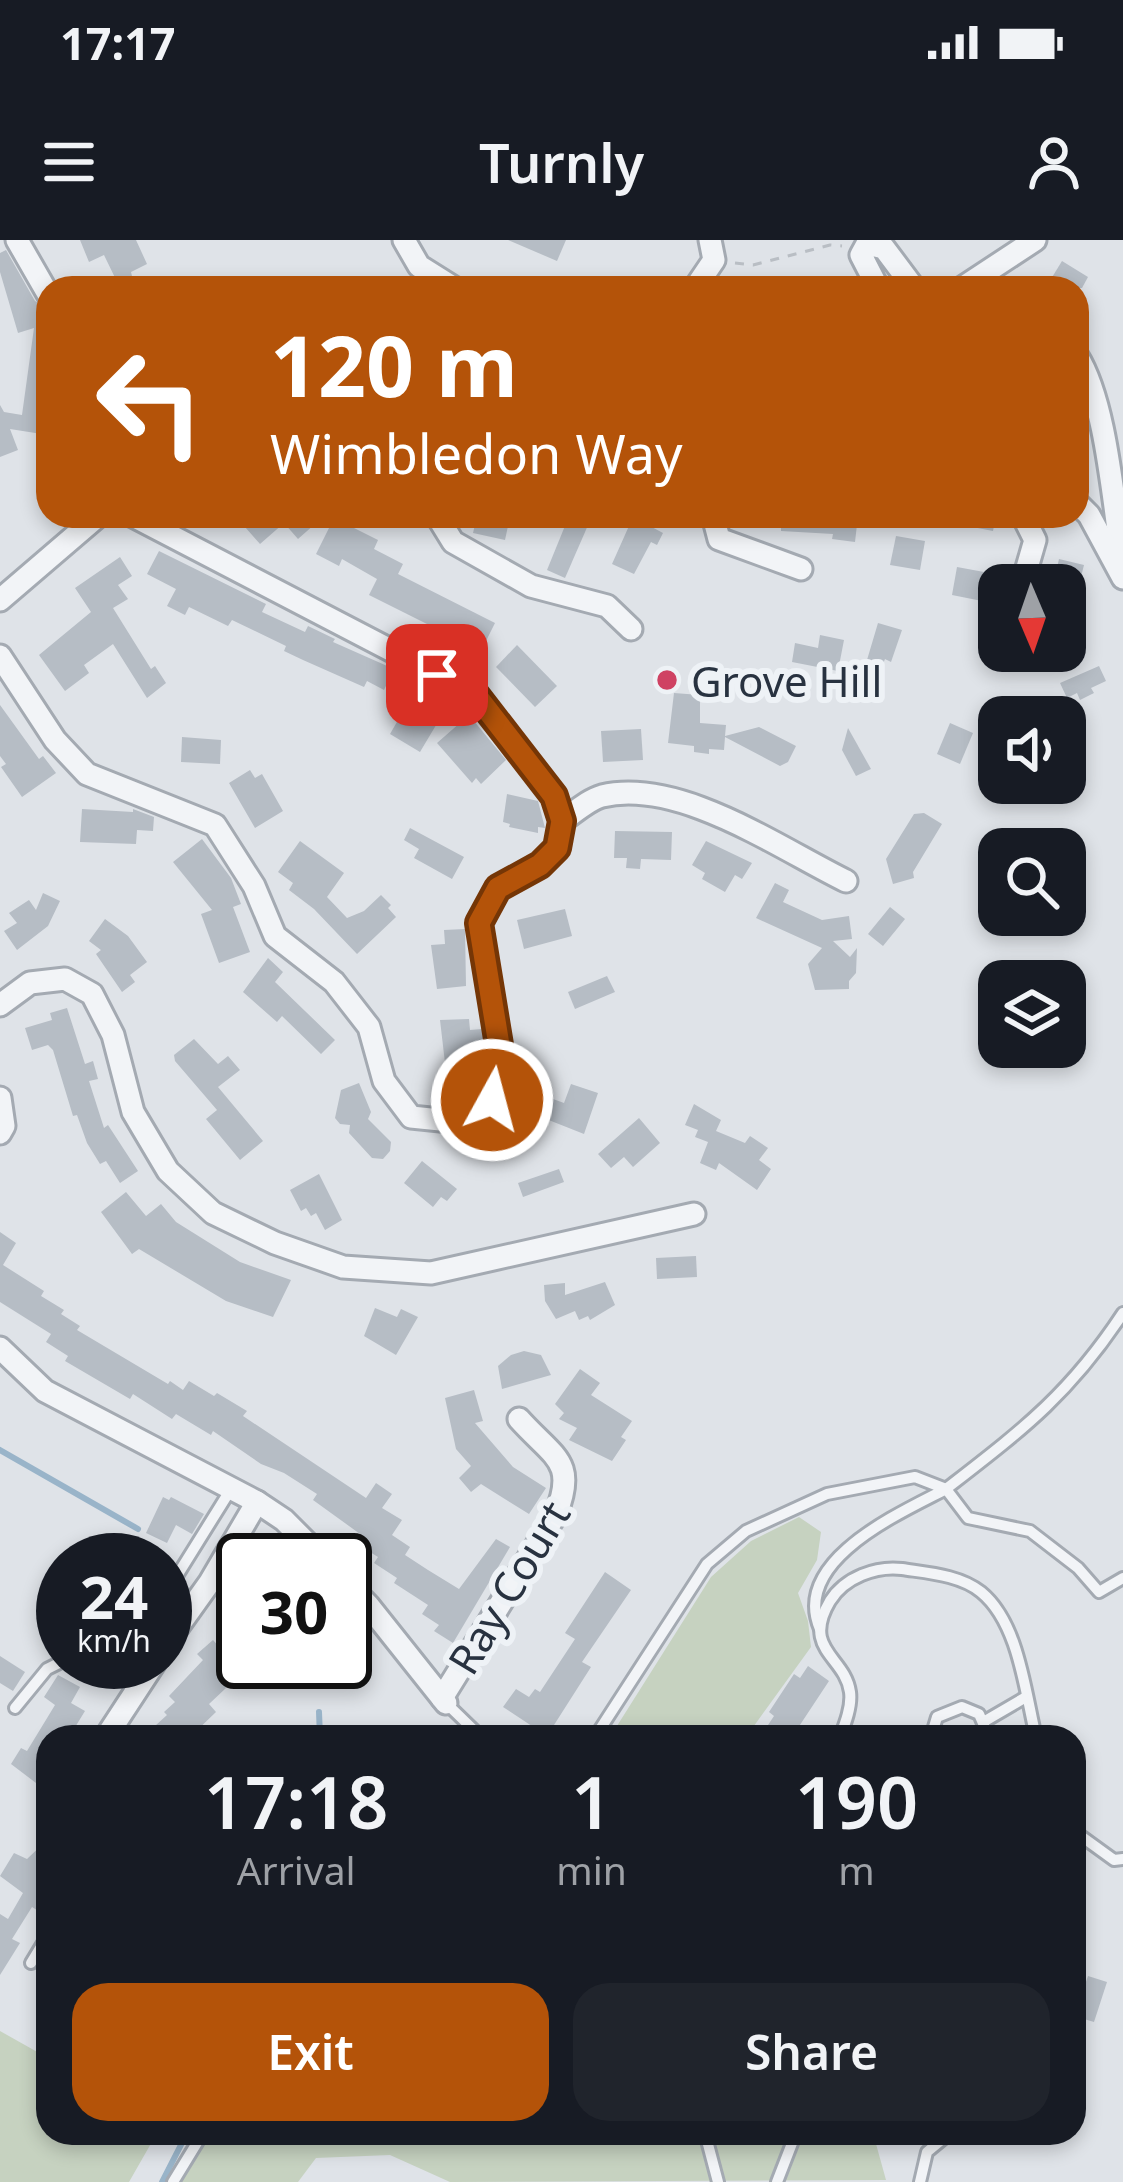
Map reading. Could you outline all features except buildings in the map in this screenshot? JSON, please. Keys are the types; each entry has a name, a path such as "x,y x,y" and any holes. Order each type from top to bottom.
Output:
{"street":[{"path":"17,240 38,276"},
{"path":"404,240 419,266 435,276"},
{"path":"980,276 1035,240"},
{"path":"871,276 863,263 862,248 867,244 884,248 905,276"},
{"path":"1089,382 1123,563"},
{"path":"1089,515 1123,578"},
{"path":"0,600 84,528"},
{"path":"0,656 55,740 87,774 215,825 254,886 275,936 334,982 369,1027 384,1081 411,1117 460,1122 492,1100 500,1051 479,923 498,888 540,865 557,848 562,821 554,796 475,694 156,528"},
{"path":"444,528 453,542 531,586 607,606 632,629"},
{"path":"716,528 718,539 801,569"},
{"path":"1028,564 1035,540 1029,528"},
{"path":"562,821 597,797 644,792 693,803 846,880"},
{"path":"0,1005 30,983 65,979 92,994 113,1036 133,1112 168,1171 213,1213 275,1243 344,1267 430,1273 694,1214"},
{"path":"0,1098 4,1126 0,1133"},
{"path":"0,1348 45,1391 257,1502 297,1533"},
{"name":"Ray Court","path":"444,1701 556,1514 567,1487 562,1466 519,1419"},
{"path":"192,1608 257,1502"},
{"path":"372,1610 444,1701"},
{"path":"114,1725 137,1689"}],"lane":[{"path":"843,1725 851,1696 846,1678 824,1652 813,1613 823,1576 841,1552 946,1489 1038,1418 1090,1364 1123,1313"},
{"path":"603,1725 707,1564 746,1531 826,1494 915,1478 946,1489 968,1518 1030,1532 1078,1568 1099,1592 1123,1578"},
{"path":"192,1552 231,1489"},
{"path":"820,1628 831,1599 856,1577 885,1567 958,1580 980,1592 997,1610 1010,1637 1033,1725"},
{"path":"15,1708 36,1682"},
{"path":"985,1720 1026,1697"},
{"path":"444,1701 469,1725"},
{"path":"935,1725 953,1708 971,1709 986,1725"},
{"path":"1086,1840 1114,1860 1123,1859"},
{"path":"32,1963 36,1956"},
{"path":"173,2182 196,2145"},
{"path":"708,2145 718,2182"},
{"path":"777,2182 791,2145"},
{"path":"920,2182 927,2152 935,2145"}],"path":[{"path":"712,250 753,265 830,245 862,248"}],"green space":[{"path":"799,1517 821,1532 817,1560 798,1593 811,1647 755,1725 618,1725 711,1577 751,1541"},
{"path":"0,2031 36,2051 36,2145 150,2145 129,2182 0,2182"},
{"path":"203,2145 876,2145 886,2180 450,2182 390,2155 316,2158 298,2182 180,2182"}],"waterway":[{"path":"0,1450 138,1529"},
{"path":"319,1712 320,1725"},
{"path":"162,2182 181,2145"}],"place":[{"name":"Grove Hill","path":"667,680"}],"route":[{"path":"437,675 475,694 554,796 562,821 557,848 540,865 498,888 479,923 500,1051 492,1100"}]}
